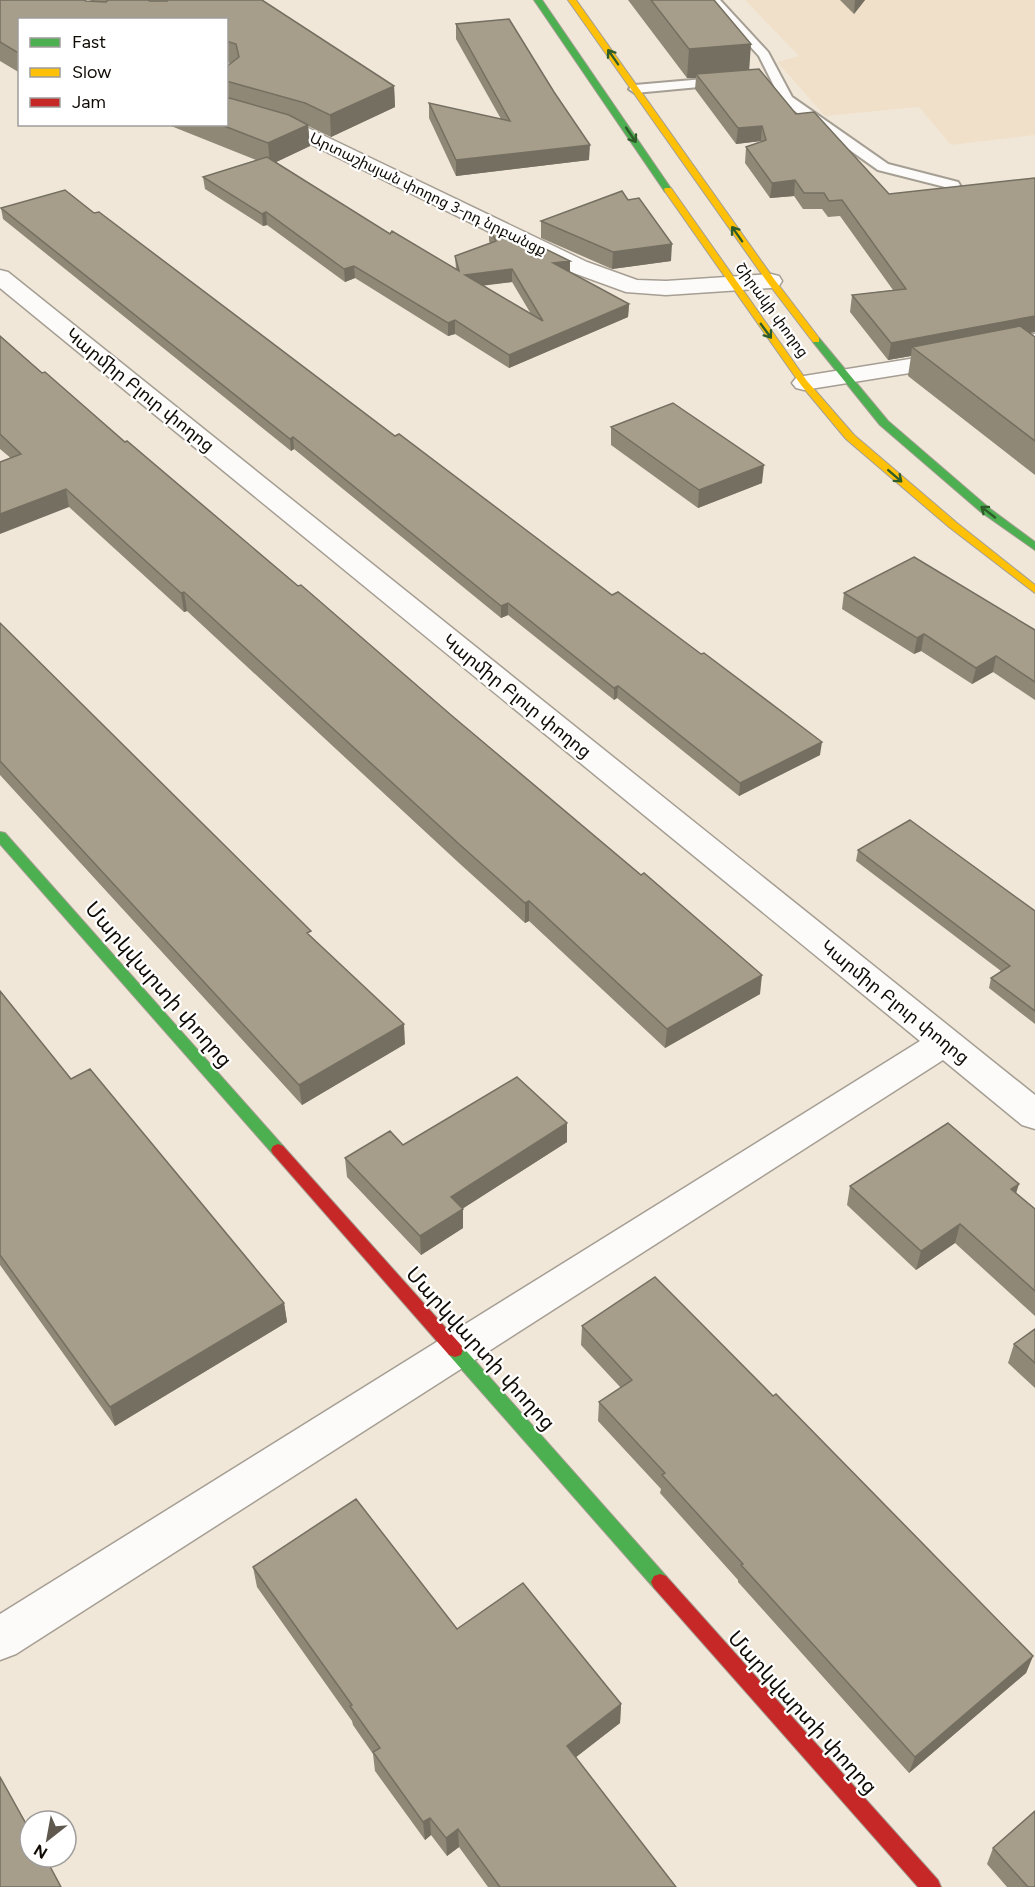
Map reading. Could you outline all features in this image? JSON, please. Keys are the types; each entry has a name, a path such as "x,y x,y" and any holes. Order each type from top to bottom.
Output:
{"main road":[{"name":"Շիրակի փողոց","path":"538,0 732,284 804,383 850,436 952,525 1035,590"},
{"name":"Շիրակի փողոց","path":"572,0 771,282 843,376 884,423 985,510 1035,547"},
{"name":"Մարկվարտի փողոց","path":"0,836 931,1887"}],"street":[{"name":"Արտաշիսյան փողոց 3-րդ նրբանցք","path":"228,110 299,131 579,267 634,287 771,282"},
{"name":"Կարմիր Բլուր փողոց","path":"0,277 1035,1115"},
{"path":"804,383 947,360 1035,341"},
{"path":"0,1639 945,1042"}],"lane":[{"path":"714,0 764,55 770,77 788,99 883,167 953,185"},
{"path":"228,67 233,70 233,78 228,82"},
{"path":"634,88 742,80"}],"shaded area":[{"path":"745,0 1035,0 1035,135 951,145 919,107 825,116 777,62 799,56"}],"building":[{"path":"0,0 106,2 108,0 262,0 394,86 330,115 305,103 228,82 228,65 239,57 236,44 228,42 228,18 18,18 18,53 0,42"},
{"path":"651,0 714,0 751,44 689,49"},
{"path":"509,19 590,145 456,160 429,103 510,121 456,24"},
{"path":"759,69 796,114 814,112 889,194 1035,178 1035,316 891,343 852,295 906,289 842,200 829,201 824,193 804,193 795,180 772,183 746,147 766,140 762,126 738,128 696,74"},
{"path":"228,98 289,115 308,125 268,143 224,126 228,126"},
{"path":"267,157 390,234 392,231 459,271 455,256 496,241 489,228 506,238 515,234 570,261 553,263 629,304 509,355 455,320 448,323 354,266 344,269 266,212 262,214 203,177","holes":["512,269 543,321 465,275"]},
{"path":"65,190 94,213 99,212 395,436 399,434 612,595 618,592 701,654 704,653 822,742 740,783 618,686 614,688 508,603 501,606 293,437 290,439 1,208"},
{"path":"622,191 628,200 639,198 672,244 613,252 541,221"},
{"path":"1020,326 1035,337 1035,441 912,347"},
{"path":"0,336 298,586 301,585 451,715 641,875 644,873 762,975 667,1029 529,901 525,903 184,592 181,593 66,489 0,514 0,462 21,454 0,434"},
{"path":"673,403 764,465 699,490 611,427"},
{"path":"914,557 1035,630 1035,682 996,656 976,668 924,634 917,638 844,593"},
{"path":"0,623 311,931 307,933 404,1024 299,1085 0,761"},
{"path":"910,820 1035,911 1035,1011 991,978 1010,966 858,850"},
{"path":"0,991 71,1079 90,1069 284,1303 110,1407 0,1255"},
{"path":"517,1077 567,1123 451,1197 463,1209 420,1236 345,1158 390,1131 403,1145"},
{"path":"948,1123 1019,1184 1011,1189 1035,1209 1035,1291 960,1224 921,1251 850,1186"},
{"path":"655,1277 773,1396 776,1394 1033,1656 915,1757 741,1565 743,1564 662,1475 665,1473 599,1402 632,1380 582,1326"},
{"path":"1035,1329 1035,1363 1014,1344"},
{"path":"356,1499 457,1629 523,1583 621,1704 567,1746 676,1887 500,1887 458,1829 446,1838 430,1818 423,1822 373,1752 380,1748 350,1706 352,1705 253,1567"},
{"path":"0,1777 18,1809 18,1869 51,1869 61,1887 0,1887"},
{"path":"1035,1811 1035,1887 1028,1887 993,1848"}],"traffic: fast":[{"path":"538,0 668,190"},
{"path":"816,340 884,423 985,510 1035,547"},
{"path":"0,836 278,1150"},
{"path":"455,1350 660,1582"}],"traffic: slow":[{"path":"572,0 771,281 816,340"},
{"path":"668,190 804,383 850,437 953,525 1035,590"}],"traffic: jam":[{"path":"278,1150 455,1350"},
{"path":"660,1582 931,1887"}]}
